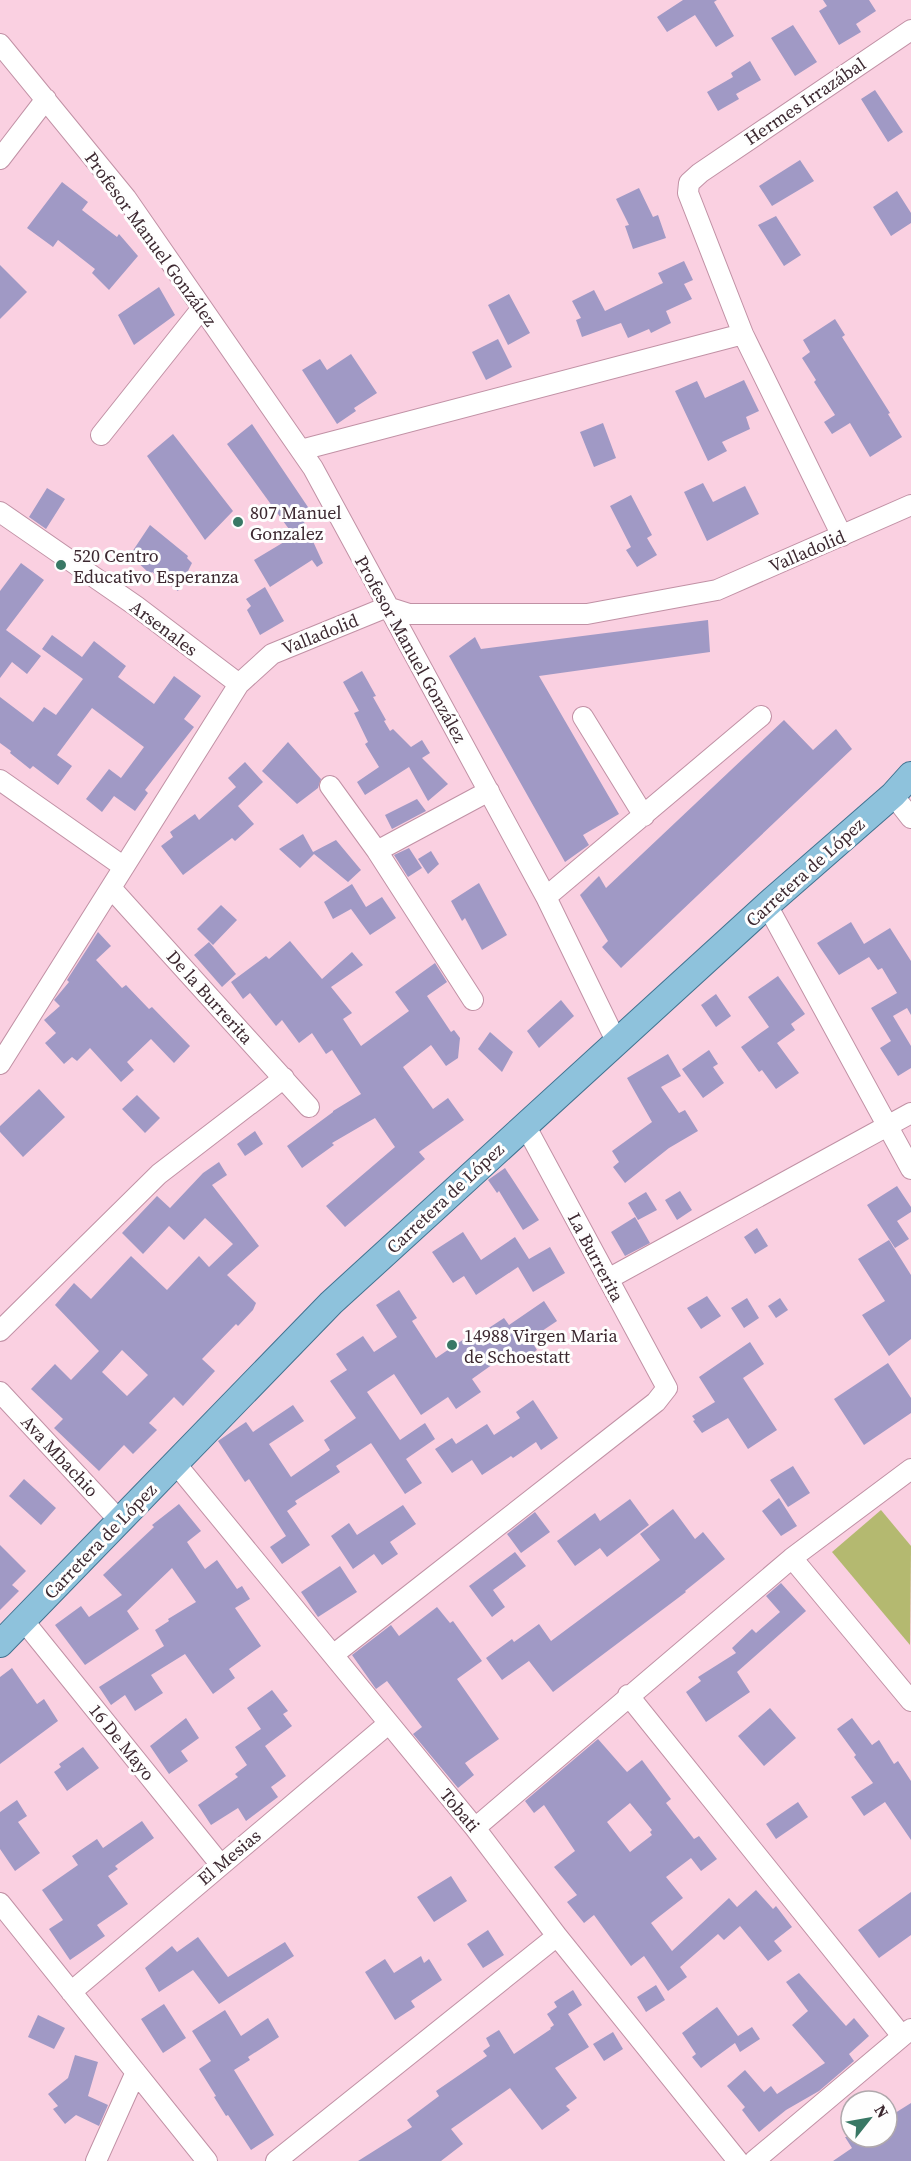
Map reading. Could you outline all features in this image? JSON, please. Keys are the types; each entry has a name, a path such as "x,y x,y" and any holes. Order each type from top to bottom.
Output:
{"main road":[{"name":"Carretera de López","path":"0,1644 331,1303 767,905 893,795 911,775"}],"street":[{"name":"Hermes Irrazábal","path":"743,334 688,193 689,183 700,173 911,30"},
{"name":"Profesor Manuel González","path":"0,44 126,198 313,468 546,897 617,1043"},
{"path":"0,159 46,99"},
{"path":"101,435 202,308"},
{"path":"301,450 743,334 842,536"},
{"name":"Valladolid","path":"0,1064 239,684 272,654 387,607 409,614 587,614 717,590 911,505"},
{"name":"Arsenales","path":"0,512 136,606 239,684"},
{"path":"546,897 762,716"},
{"path":"583,717 644,816"},
{"path":"0,780 124,867"},
{"path":"330,786 377,851 473,1000"},
{"path":"377,851 489,791"},
{"path":"893,795 911,818"},
{"name":"De la Burrerita","path":"111,888 309,1107"},
{"path":"767,905 911,1169"},
{"path":"0,1331 159,1174 284,1078"},
{"path":"608,1279 911,1113"},
{"name":"La Burrerita","path":"333,1655 656,1402 667,1388 525,1125"},
{"name":"Ava Mbachio","path":"0,1392 119,1520"},
{"name":"Tobati","path":"176,1464 474,1828 557,1936 738,2161"},
{"path":"474,1828 792,1557 911,1468"},
{"path":"792,1557 911,1701"},
{"name":"16 De Mayo","path":"23,1620 220,1864"},
{"path":"628,1695 907,2033 754,2161"},
{"name":"El Mesias","path":"71,1992 388,1724"},
{"path":"0,1903 207,2161"},
{"path":"276,2161 557,1936"},
{"path":"96,2161 136,2072"}],"green space":[{"path":"881,1510 911,1546 910,1645 832,1552"}],"building":[{"path":"683,0 717,0 714,2 734,36 716,47 695,15 667,32 657,17"},
{"path":"823,0 869,0 876,11 856,24 861,32 839,45 819,11 827,6"},
{"path":"793,25 817,62 795,76 771,38"},
{"path":"750,61 761,80 736,94 739,99 718,111 707,92 733,77 731,73"},
{"path":"875,90 903,132 888,142 861,99"},
{"path":"800,160 814,181 772,206 759,186"},
{"path":"62,182 88,202 82,210 117,237 119,234 138,256 109,290 92,273 95,269 58,240 53,247 27,228"},
{"path":"639,188 653,217 658,215 666,238 633,249 625,226 629,225 616,199"},
{"path":"897,191 911,213 911,223 891,236 873,207"},
{"path":"776,216 801,255 784,266 758,225"},
{"path":"684,261 693,280 684,284 692,299 666,311 671,323 651,333 649,329 628,338 621,323 582,337 576,320 581,318 572,301 594,290 605,311 663,283 658,273"},
{"path":"0,265 27,292 0,319"},
{"path":"159,287 175,315 134,345 118,315"},
{"path":"509,294 530,333 508,345 488,305"},
{"path":"835,319 845,335 842,337 890,413 888,414 902,437 870,457 850,423 832,434 824,422 835,415 802,358 810,352 803,340"},
{"path":"498,339 512,367 486,380 472,352"},
{"path":"351,354 377,393 354,408 356,411 337,424 302,370 320,359 327,370"},
{"path":"744,380 759,411 746,417 750,429 722,442 727,451 708,461 675,391 697,381 705,398"},
{"path":"603,423 616,458 594,467 580,432"},
{"path":"252,424 314,516 304,522 323,563 317,567 312,560 270,587 254,560 294,536 227,444"},
{"path":"173,434 233,511 205,540 147,456"},
{"path":"703,483 713,502 745,486 759,514 707,541 684,492"},
{"path":"47,488 65,499 46,529 29,517"},
{"path":"631,495 652,535 647,538 657,555 637,567 626,550 631,547 610,506"},
{"path":"150,525 188,556 187,558 192,563 178,591 152,572 150,574 130,555"},
{"path":"21,563 44,580 6,630 41,656 27,674 12,662 0,678 0,591"},
{"path":"265,587 284,621 260,635 247,610 251,606 246,599"},
{"path":"708,620 710,652 539,676 619,814 583,835 589,845 565,862 449,656 475,637 481,649"},
{"path":"52,635 82,657 94,641 126,666 118,677 154,704 174,676 201,696 184,719 194,727 145,790 148,793 135,811 114,796 102,812 86,799 109,769 121,778 144,747 92,708 57,755 72,766 58,785 33,766 30,769 0,743 0,697 33,722 44,707 56,715 83,679 42,649"},
{"path":"362,671 376,696 373,697 390,731 393,729 411,747 422,740 430,753 422,758 448,784 428,801 409,767 365,795 357,782 379,767 365,744 368,742 354,713 359,711 343,682"},
{"path":"784,720 813,750 836,729 852,749 621,968 602,947 608,941 580,895 599,876 606,888"},
{"path":"288,742 321,779 318,788 297,804 262,771"},
{"path":"245,762 263,782 238,806 254,824 235,841 232,838 183,875 161,846 173,837 170,832 195,814 199,820 236,787 228,778"},
{"path":"417,799 426,811 392,829 385,815"},
{"path":"303,834 313,852 336,840 361,870 348,882 314,854 300,868 279,849"},
{"path":"409,848 422,868 408,877 394,855"},
{"path":"431,851 439,864 428,874 418,859"},
{"path":"479,883 507,935 482,950 465,918 462,921 451,901"},
{"path":"352,884 366,907 382,897 396,918 370,935 351,909 333,919 324,902"},
{"path":"221,905 237,920 213,945 197,929"},
{"path":"851,922 864,944 890,928 911,961 911,1015 907,1008 893,1016 911,1046 911,1068 898,1076 880,1048 891,1041 871,1008 897,993 882,968 878,970 869,957 839,975 817,943"},
{"path":"98,932 111,946 96,960 122,988 126,985 149,1009 152,1007 190,1046 174,1063 151,1039 127,1062 134,1070 121,1082 90,1048 77,1061 72,1057 64,1064 45,1043 56,1033 44,1020 60,1006 54,1000 69,982 67,980"},
{"path":"290,941 322,979 352,952 363,965 331,987 352,1013 343,1019 361,1046 409,1011 395,992 435,963 447,982 427,996 451,1032 454,1030 460,1038 458,1058 446,1066 431,1045 403,1067 433,1109 448,1098 464,1120 419,1152 425,1159 345,1227 326,1206 395,1147 375,1118 332,1143 334,1145 302,1168 287,1146 333,1111 361,1094 332,1050 326,1054 312,1033 299,1043 282,1020 276,1026 250,993 243,999 231,982 266,956 269,959"},
{"path":"209,942 236,974 222,987 194,955"},
{"path":"778,976 805,1014 791,1024 795,1030 777,1043 799,1073 776,1089 762,1070 759,1072 741,1047 769,1027 748,997"},
{"path":"716,994 731,1016 716,1027 701,1005"},
{"path":"561,1000 574,1016 539,1048 527,1031"},
{"path":"490,1032 513,1052 502,1072 478,1049"},
{"path":"709,1050 718,1064 713,1067 724,1083 703,1098 682,1069"},
{"path":"668,1054 681,1076 661,1087 679,1113 685,1110 698,1131 669,1148 625,1183 613,1167 619,1162 612,1151 652,1122 627,1078"},
{"path":"39,1089 65,1117 23,1157 0,1132 0,1126"},
{"path":"137,1095 160,1118 145,1133 122,1109"},
{"path":"255,1131 263,1144 245,1156 237,1144"},
{"path":"219,1162 227,1175 212,1185 259,1246 227,1275 256,1303 253,1310 238,1326 236,1324 202,1359 215,1371 183,1406 174,1397 149,1423 157,1430 133,1454 124,1445 99,1471 54,1428 63,1419 31,1389 55,1364 71,1380 99,1351 55,1305 74,1283 91,1299 131,1256 167,1290 199,1256 209,1267 233,1244 205,1218 184,1240 169,1226 143,1254 122,1233 157,1196 170,1208 203,1173","holes":["122,1350 148,1375 127,1396 102,1372"]},
{"path":"505,1168 539,1220 523,1230 499,1191 497,1193 488,1180"},
{"path":"897,1186 911,1207 911,1212 897,1221 909,1239 895,1248 867,1205"},
{"path":"680,1191 692,1210 677,1220 665,1200"},
{"path":"646,1192 657,1210 638,1220 628,1203"},
{"path":"635,1217 650,1243 625,1256 611,1232"},
{"path":"757,1228 768,1246 755,1254 744,1237"},
{"path":"463,1232 481,1260 515,1237 529,1259 550,1247 565,1273 533,1292 518,1267 476,1295 464,1276 453,1283 432,1252"},
{"path":"889,1240 911,1275 911,1339 889,1356 862,1315 885,1301 858,1259"},
{"path":"399,1290 417,1318 412,1321 436,1358 467,1337 469,1341 504,1318 509,1325 544,1301 557,1321 530,1339 537,1350 518,1363 510,1352 472,1379 481,1392 456,1409 448,1397 421,1415 394,1374 367,1392 400,1440 425,1423 435,1439 406,1459 422,1483 405,1494 371,1443 336,1466 340,1472 295,1501 297,1504 287,1511 310,1545 282,1564 270,1547 286,1536 249,1479 245,1482 218,1441 246,1422 253,1432 293,1405 304,1421 269,1444 291,1477 330,1450 324,1440 356,1418 330,1381 347,1370 336,1354 363,1336 374,1352 397,1337 376,1305"},
{"path":"707,1296 721,1316 701,1329 687,1308"},
{"path":"747,1298 759,1318 744,1328 731,1308"},
{"path":"780,1298 788,1310 776,1318 768,1306"},
{"path":"750,1342 764,1364 743,1378 777,1430 748,1449 728,1418 702,1433 692,1416 715,1402 699,1377"},
{"path":"888,1363 911,1398 911,1413 864,1445 834,1399"},
{"path":"533,1400 558,1438 541,1450 536,1442 482,1475 472,1460 452,1473 435,1449 452,1438 456,1444 487,1424 494,1435 520,1418 516,1412"},
{"path":"793,1466 810,1493 788,1507 770,1480"},
{"path":"24,1479 56,1508 41,1525 9,1496"},
{"path":"779,1498 797,1526 781,1536 762,1511"},
{"path":"630,1499 649,1525 607,1557 600,1548 575,1566 557,1541 595,1513 600,1521"},
{"path":"179,1504 201,1531 187,1542 205,1569 217,1560 237,1589 242,1586 250,1599 235,1608 261,1646 229,1669 235,1678 213,1694 185,1654 151,1675 163,1693 135,1711 125,1695 111,1705 99,1687 164,1646 155,1630 196,1602 172,1568 127,1611 139,1629 85,1665 55,1625 81,1606 89,1617 122,1595 103,1575 154,1527 152,1525"},
{"path":"403,1505 416,1524 390,1542 398,1554 382,1565 374,1554 353,1569 331,1536 349,1523 357,1535"},
{"path":"673,1509 695,1539 703,1532 725,1559 686,1592 553,1692 529,1661 502,1680 486,1658 512,1639 514,1642 539,1624 551,1641 660,1560 640,1534"},
{"path":"535,1512 550,1532 521,1553 507,1534"},
{"path":"0,1545 26,1571 12,1585 19,1591 0,1610"},
{"path":"515,1552 526,1566 493,1590 505,1607 492,1617 469,1586"},
{"path":"340,1566 357,1592 318,1617 301,1592"},
{"path":"781,1583 806,1611 737,1672 750,1692 706,1722 686,1692 701,1681 698,1677 736,1653 732,1648 752,1629 756,1633 780,1612 766,1596"},
{"path":"437,1607 450,1623 453,1621 482,1661 457,1679 499,1739 465,1763 474,1775 458,1788 413,1734 422,1727 387,1681 376,1689 352,1655 391,1625 399,1636"},
{"path":"12,1668 37,1704 44,1699 58,1721 0,1764 0,1677"},
{"path":"272,1690 288,1711 283,1714 292,1726 265,1746 286,1776 271,1787 278,1797 246,1821 238,1808 211,1825 198,1805 238,1777 235,1774 247,1765 235,1747 261,1729 247,1708"},
{"path":"770,1708 796,1738 764,1766 738,1736"},
{"path":"186,1718 199,1738 181,1751 188,1761 169,1774 150,1746"},
{"path":"852,1718 872,1745 879,1740 894,1764 898,1761 911,1781 911,1840 885,1802 864,1816 851,1797 873,1783 837,1729"},
{"path":"598,1739 627,1772 642,1760 671,1799 666,1803 694,1839 699,1836 717,1859 701,1871 691,1858 666,1877 683,1898 651,1923 672,1951 729,1898 737,1907 756,1890 773,1909 776,1906 792,1927 774,1941 782,1951 768,1961 740,1926 724,1940 718,1934 680,1967 687,1977 668,1991 644,1956 631,1966 594,1915 584,1923 567,1902 577,1895 554,1867 575,1851 544,1805 534,1813 525,1801","holes":["630,1803 652,1830 650,1832 652,1835 630,1852 607,1822"]},
{"path":"83,1747 99,1768 67,1791 54,1772 61,1767 59,1764"},
{"path":"17,1800 27,1816 18,1822 40,1853 15,1871 0,1849 0,1812"},
{"path":"798,1802 808,1817 776,1839 766,1824"},
{"path":"142,1821 154,1838 115,1866 118,1869 108,1876 128,1904 97,1925 105,1936 70,1960 49,1929 63,1920 42,1890 78,1865 72,1856 97,1839 103,1848"},
{"path":"451,1876 467,1901 434,1922 417,1897"},
{"path":"911,1892 911,1935 879,1958 858,1930"},
{"path":"488,1930 504,1955 483,1968 467,1944"},
{"path":"198,1937 228,1977 285,1942 294,1956 219,2004 193,1970 159,1992 145,1968 172,1946 177,1952"},
{"path":"421,1956 424,1963 429,1959 442,1980 411,2001 415,2007 395,2020 365,1972 385,1959 394,1973"},
{"path":"799,1973 846,2026 854,2018 869,2036 849,2054 854,2061 819,2091 786,2110 759,2132 742,2110 745,2107 727,2086 745,2070 764,2092 771,2086 777,2094 825,2063 792,2025 808,2011 786,1982"},
{"path":"656,1985 665,2000 646,2012 637,1997"},
{"path":"573,1990 582,2005 568,2014 589,2047 555,2068 577,2098 566,2106 570,2110 542,2130 510,2088 451,2129 463,2144 441,2161 358,2161 412,2127 407,2120 439,2096 436,2091 487,2056 483,2051 490,2046 486,2038 499,2030 514,2054 551,2029 554,2025 547,2014 557,2007 554,2002"},
{"path":"164,2004 186,2038 163,2053 141,2019"},
{"path":"717,2007 738,2036 752,2027 760,2039 740,2052 735,2043 701,2068 692,2057 696,2054 682,2033"},
{"path":"225,2010 241,2036 268,2018 279,2037 248,2057 250,2060 234,2070 274,2135 251,2150 228,2115 226,2116 199,2069 211,2061 192,2031"},
{"path":"38,2015 65,2028 54,2049 28,2037"},
{"path":"613,2032 623,2049 604,2061 593,2044"},
{"path":"75,2055 98,2062 88,2096 108,2105 99,2126 76,2115 65,2124 53,2109 58,2106 48,2094 68,2078"},
{"path":"911,2103 911,2161 833,2161 851,2149 899,2149 899,2110"}],"place":[{"name":"807 Manuel Gonzalez","path":"238,522"},
{"name":"520 Centro Educativo Esperanza","path":"61,565"},
{"name":"14988 Virgen Maria de Schoestatt","path":"452,1345"}]}
